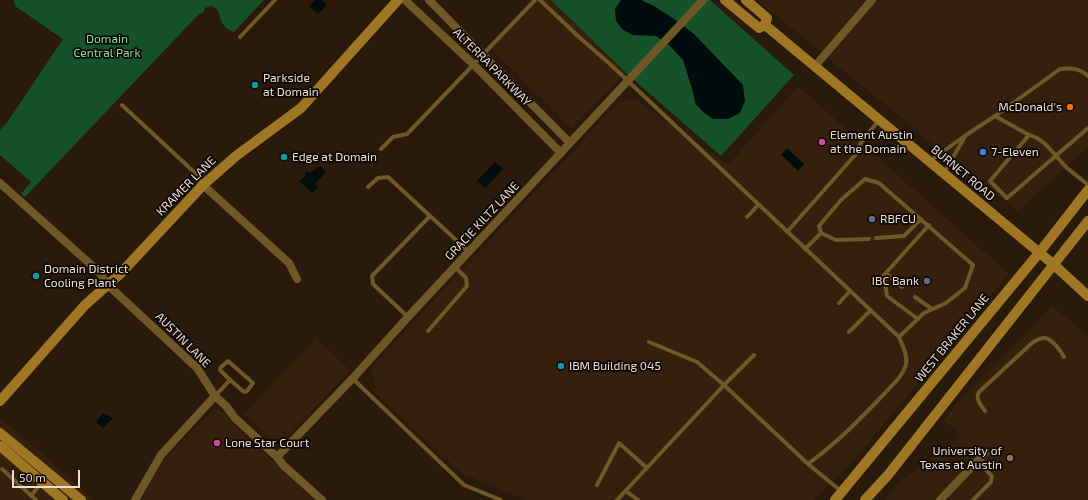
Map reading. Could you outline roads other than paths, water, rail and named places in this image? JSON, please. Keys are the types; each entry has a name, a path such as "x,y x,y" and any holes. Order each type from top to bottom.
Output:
{"main road":[{"name":"KRAMER LANE","path":"0,401 85,306 108,285 203,185 236,156 301,108 398,0"},
{"name":"BURNET ROAD","path":"725,0 759,28 765,25 767,18 746,0"},
{"name":"BURNET ROAD","path":"765,25 1053,264 1088,296"},
{"name":"WEST BRAKER LANE","path":"838,496 1039,253 1088,190"},
{"path":"865,500 888,475 1088,221"},
{"path":"0,433 81,500"},
{"path":"0,446 63,500"}],"street":[{"name":"ALTERRA PARKWAY","path":"405,0 473,64 561,153"},
{"name":"ALTERRA PARKWAY","path":"429,0 570,143"},
{"name":"GRACIE KILTZ LANE","path":"277,456 353,378 703,0"},
{"path":"815,66 872,0"},
{"name":"AUSTIN LANE","path":"0,183 98,271 108,285 197,368 215,396 226,406 235,418 277,456 283,465 322,500"},
{"path":"203,185 288,263 296,279"},
{"path":"135,500 161,455 215,396"},
{"path":"940,500 985,453"}],"lane":[{"path":"240,37 275,0"},
{"path":"381,149 393,137 407,134 535,0"},
{"path":"540,0 899,337 906,363 902,374 857,423 808,464"},
{"path":"930,161 1060,69 1071,68 1083,71 1088,76"},
{"path":"122,105 193,171 203,185"},
{"path":"995,116 1028,135 1036,137 1088,185"},
{"path":"787,232 856,154 860,144 880,120"},
{"path":"1028,135 990,182 1007,198 1088,128"},
{"path":"944,174 966,135"},
{"path":"368,188 378,178 388,177 469,252"},
{"path":"868,239 836,240 821,233 819,226 841,200 865,179 879,182 974,266 965,288 946,303 924,313 899,337"},
{"path":"747,217 758,205"},
{"path":"408,317 373,284 372,276 430,216"},
{"path":"876,238 904,236 921,219"},
{"path":"918,319 887,296 884,275 929,225"},
{"path":"806,249 821,233"},
{"path":"428,331 467,286 466,278 455,267"},
{"path":"886,273 902,287"},
{"path":"839,302 850,291"},
{"path":"915,297 932,309"},
{"path":"849,332 871,310"},
{"path":"985,412 977,396 979,392 1032,342 1041,339 1048,340 1062,351 1064,357"},
{"path":"649,342 697,362 808,464 838,496"},
{"path":"617,500 754,355"},
{"path":"228,361 236,366 253,383 247,391 244,392 230,380 220,370 221,367 228,361"},
{"path":"353,378 464,485 501,500"},
{"path":"215,396 230,380"},
{"path":"597,485 619,443 647,468"},
{"path":"973,500 991,482 992,476 977,461"},
{"path":"2,469 36,500"},
{"path":"31,496 42,482"},
{"path":"626,491 638,500"}],"place":[{"name":"Parkside at Domain","path":"255,85"},
{"name":"McDonald's","path":"1070,107"},
{"name":"Element Austin at the Domain","path":"822,142"},
{"name":"7-Eleven","path":"983,152"},
{"name":"Edge at Domain","path":"284,157"},
{"name":"RBFCU","path":"872,219"},
{"name":"Domain District Cooling Plant","path":"36,276"},
{"name":"IBC Bank","path":"927,281"},
{"name":"IBM Building 045","path":"561,366"},
{"name":"Lone Star Court","path":"217,443"},
{"name":"University of Texas at Austin","path":"1010,458"}],"park label":[{"name":"Domain Central Park","path":"107,46"}]}
